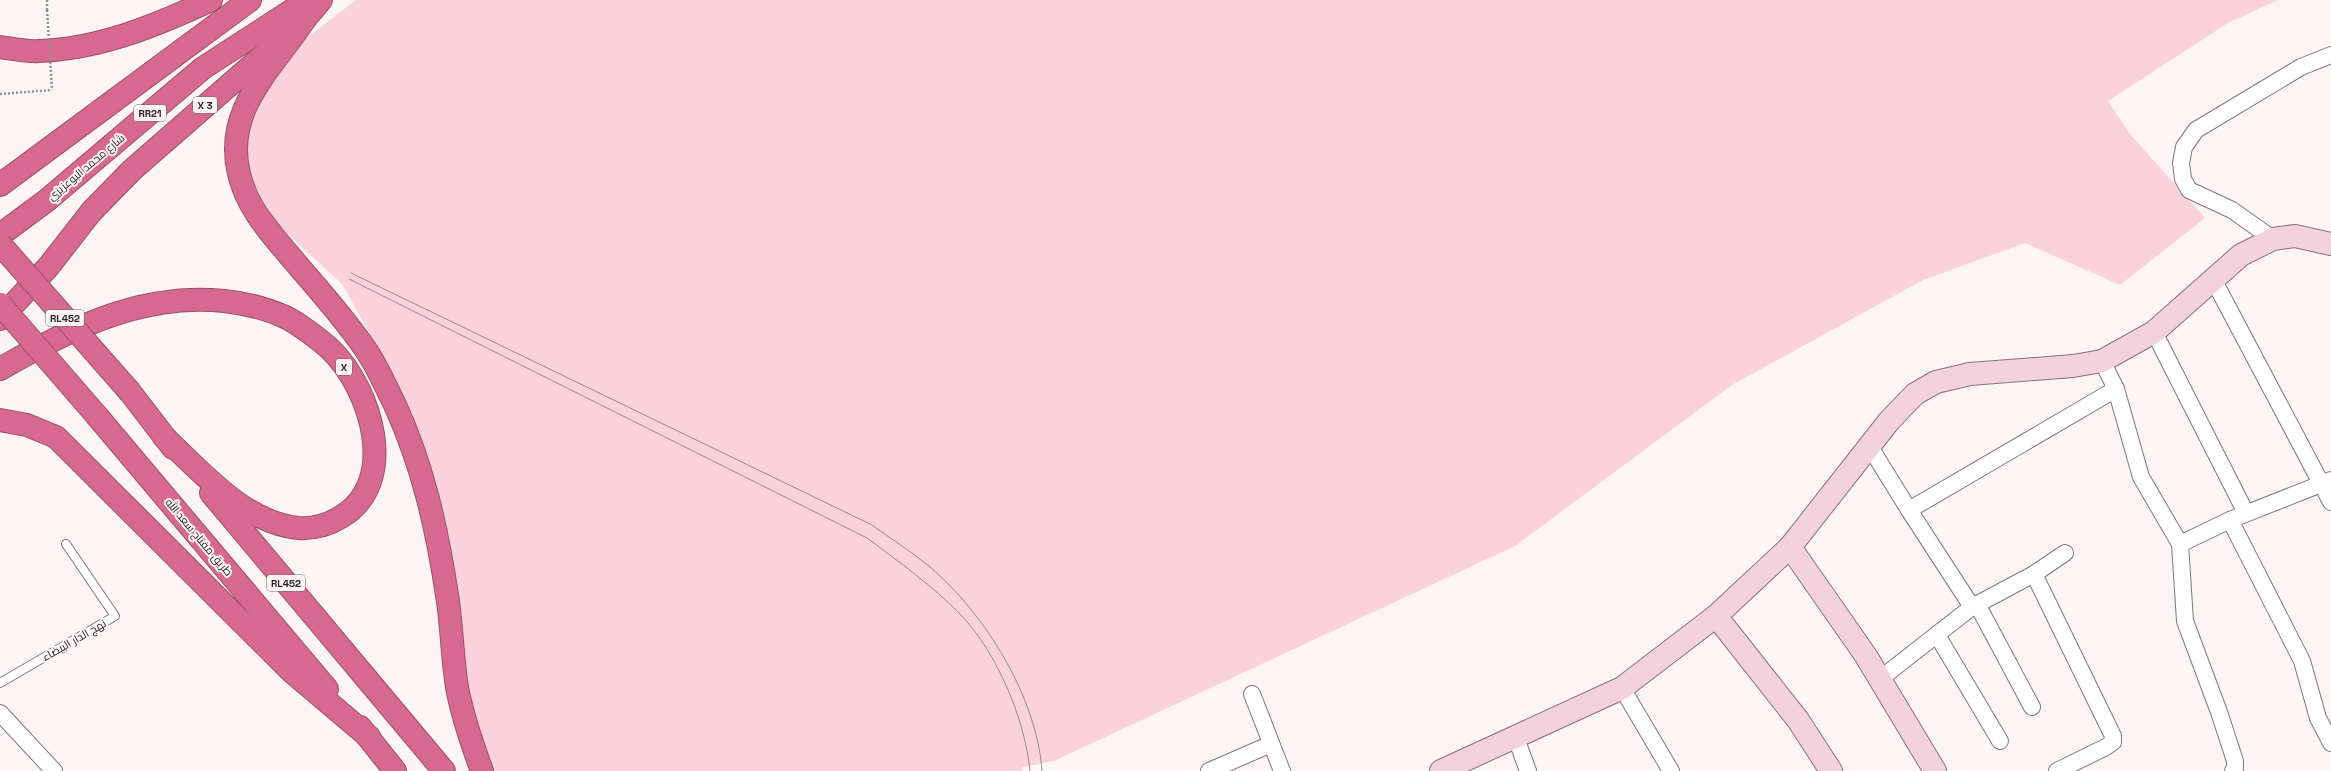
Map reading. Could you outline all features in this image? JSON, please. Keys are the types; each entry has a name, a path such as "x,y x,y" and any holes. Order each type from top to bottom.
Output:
{"highway":[{"path":"0,47 39,52 88,44 136,33 211,0"},
{"name":"RR21","path":"0,185 250,0"},
{"name":"X 3","path":"0,319 49,266 91,212 132,170 307,9 321,0"},
{"path":"307,9 287,46 252,90 243,110 236,131 239,173 256,215 366,350 395,406 423,476 434,522 447,596 457,686 472,743 482,771"},
{"name":"شارع محمد البوعزيزي","path":"0,235 46,201 204,68 307,9"},
{"name":"RL452","path":"0,244 130,392 164,438 444,771"},
{"name":"X","path":"0,369 104,318 161,303 198,301 240,303 286,317 331,349 355,382 373,427 374,462 368,488 351,511 326,526 298,528 268,519 235,502 164,438"},
{"name":"طريق مفتاح سعد الله","path":"0,304 369,737 395,771"},
{"path":"0,420 27,425 56,437 290,671 369,737"}],"street":[{"path":"2273,239 2232,210 2190,190 2183,179 2181,163 2184,147 2196,130 2301,67 2331,55"},
{"path":"1441,771 1516,738 1622,688 1716,616 1790,547 1889,421 1915,394 1936,382 1970,374 2073,366 2102,361 2154,332 2241,255 2273,239 2294,236 2317,239 2331,244"},
{"path":"2213,279 2326,481 2331,502"},
{"path":"2154,332 2246,513"},
{"path":"2102,361 2116,390 2141,477 2180,544 2183,605 2186,621 2232,754 2235,768 2233,771"},
{"path":"1909,510 2116,390"},
{"path":"1870,447 1909,510 1975,606 2032,706"},
{"path":"2180,544 2246,513 2326,481"},
{"path":"2230,520 2302,661 2318,718 2331,743"},
{"path":"1790,547 1866,656 1936,771"},
{"path":"1880,679 1975,606 2034,574 2064,553"},
{"path":"2034,574 2113,736 2113,742 2106,747 2056,771"},
{"path":"1716,616 1798,720 1831,771"},
{"path":"1937,635 2000,741"},
{"path":"1622,688 1665,769"},
{"path":"1252,694 1270,744 1282,771"},
{"path":"0,713 54,771"},
{"path":"1516,738 1528,771"},
{"path":"1209,771 1270,744"}],"lane":[{"name":"نهج الدار البيضاء","path":"0,683 115,616 66,544"}],"path":[{"path":"0,94 52,90 47,0"}],"shaded area":[{"path":"356,0 2278,0 2228,23 2108,101 2130,134 2205,218 2120,285 2025,243 1923,280 1732,385 1515,546 1054,761 1022,767 1022,771 494,771 464,695 408,415 375,343 342,284 277,224 248,173 244,135 249,103 296,46"}],"tram line":[{"path":"351,273 872,525 909,551 930,567 970,608 1005,659 1019,686 1030,715 1038,743 1042,771"},
{"path":"349,279 867,538 939,594 974,630 997,667 1007,688 1022,730 1030,771"}]}
